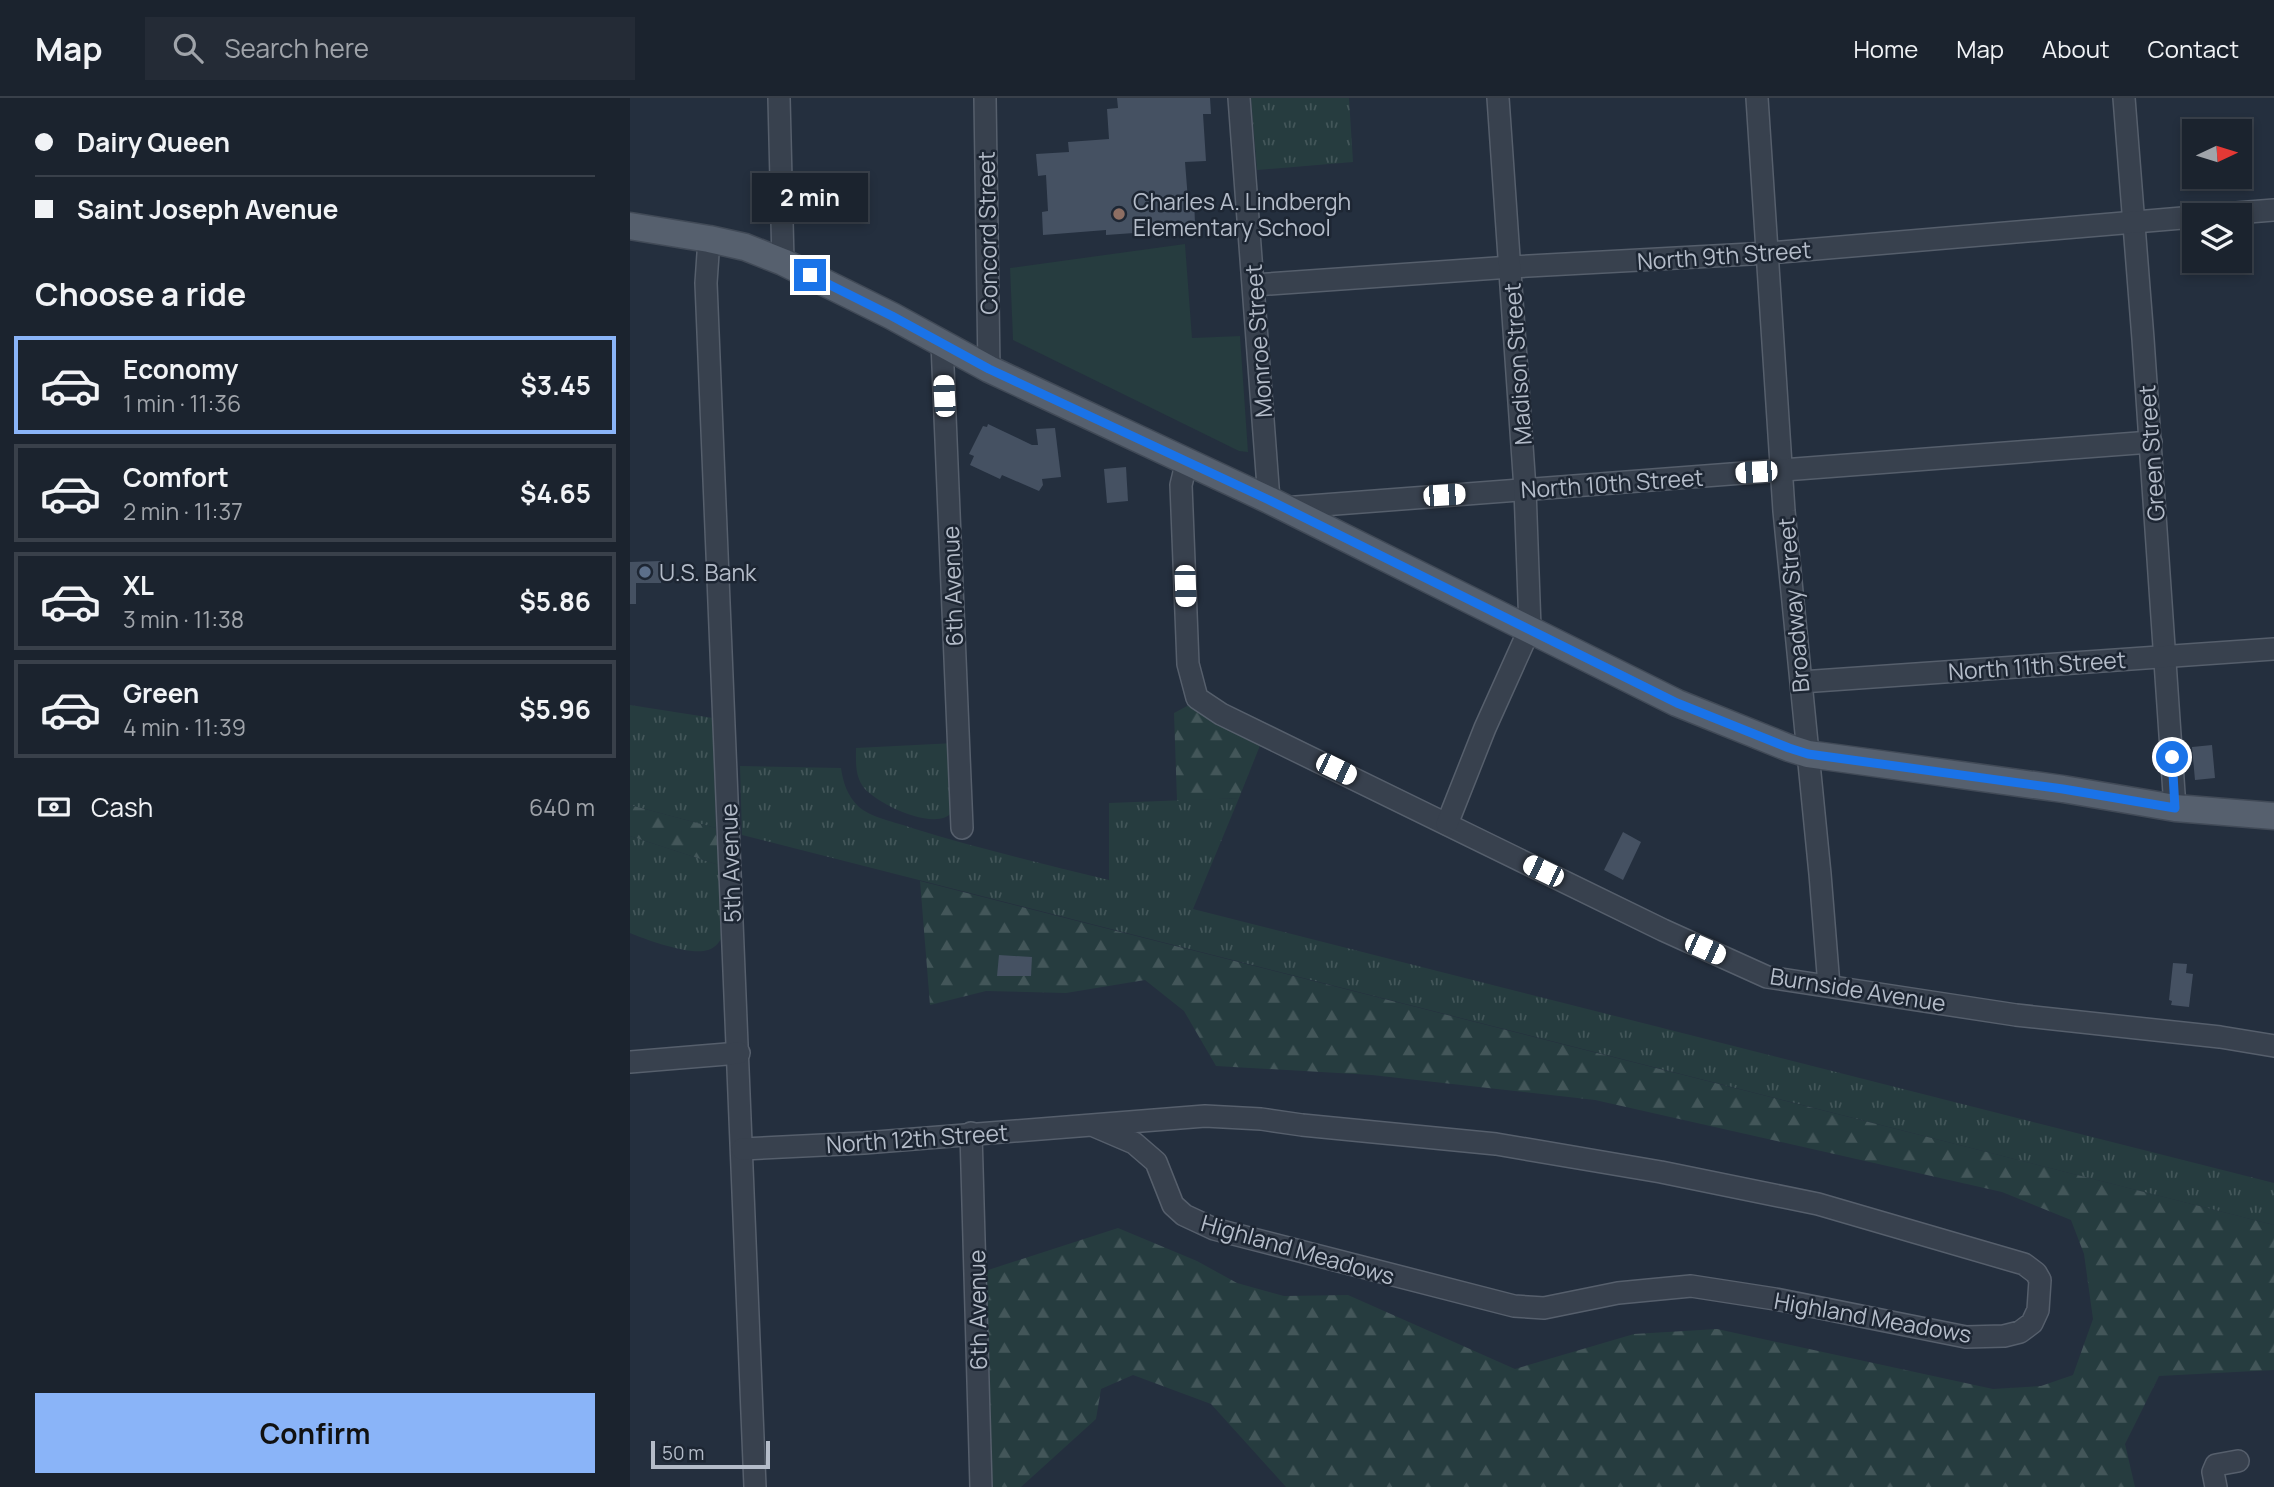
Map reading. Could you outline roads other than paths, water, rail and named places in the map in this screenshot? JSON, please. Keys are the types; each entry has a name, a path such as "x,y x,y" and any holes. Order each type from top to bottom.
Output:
{"main road":[{"path":"630,226 745,247 783,262 989,369 1187,460 1531,628 1677,703 1808,754 2063,789 2175,808 2274,816"}],"street":[{"path":"779,98 783,262"},
{"name":"Concord Street","path":"985,98 989,369"},
{"name":"Monroe Street","path":"1239,98 1276,504"},
{"name":"Madison Street","path":"1447,824 1485,728 1531,628 1525,489 1498,98"},
{"name":"Broadway Street","path":"1757,98 1781,470 1829,986"},
{"name":"Green Street","path":"2124,98 2151,442 2175,808"},
{"path":"2252,212 2274,210"},
{"name":"North 9th Street","path":"1254,285 1769,253 2182,217"},
{"name":"5th Avenue","path":"709,239 706,283 755,1487"},
{"name":"6th Avenue","path":"942,343 962,828"},
{"name":"North 10th Street","path":"1276,504 1525,489 2151,442"},
{"name":"Burnside Avenue","path":"1187,460 1181,485 1188,664 1193,688 1203,704 1663,930 1767,977 2016,1015 2274,1045"},
{"name":"North 11th Street","path":"1801,682 2274,649"},
{"path":"630,1062 739,1053"},
{"name":"Highland Meadows","path":"1205,1116 1261,1119 1496,1144 1661,1172 1818,1204 2024,1264 2036,1273 2040,1280 2039,1310 2032,1323 2020,1332 2004,1336 1966,1337 1775,1299 1691,1286 1618,1293 1545,1308 1514,1306 1214,1229 1184,1216 1173,1205 1157,1162 1134,1143 1092,1125 1205,1116"},
{"name":"North 12th Street","path":"742,1149 864,1143 1092,1125"},
{"name":"6th Avenue","path":"971,1133 981,1487"},
{"path":"2216,1487 2213,1472 2216,1465 2238,1461"}],"place":[{"name":"Charles A. Lindbergh Elementary School","path":"1119,214"},
{"name":"U.S. Bank","path":"645,572"}]}
